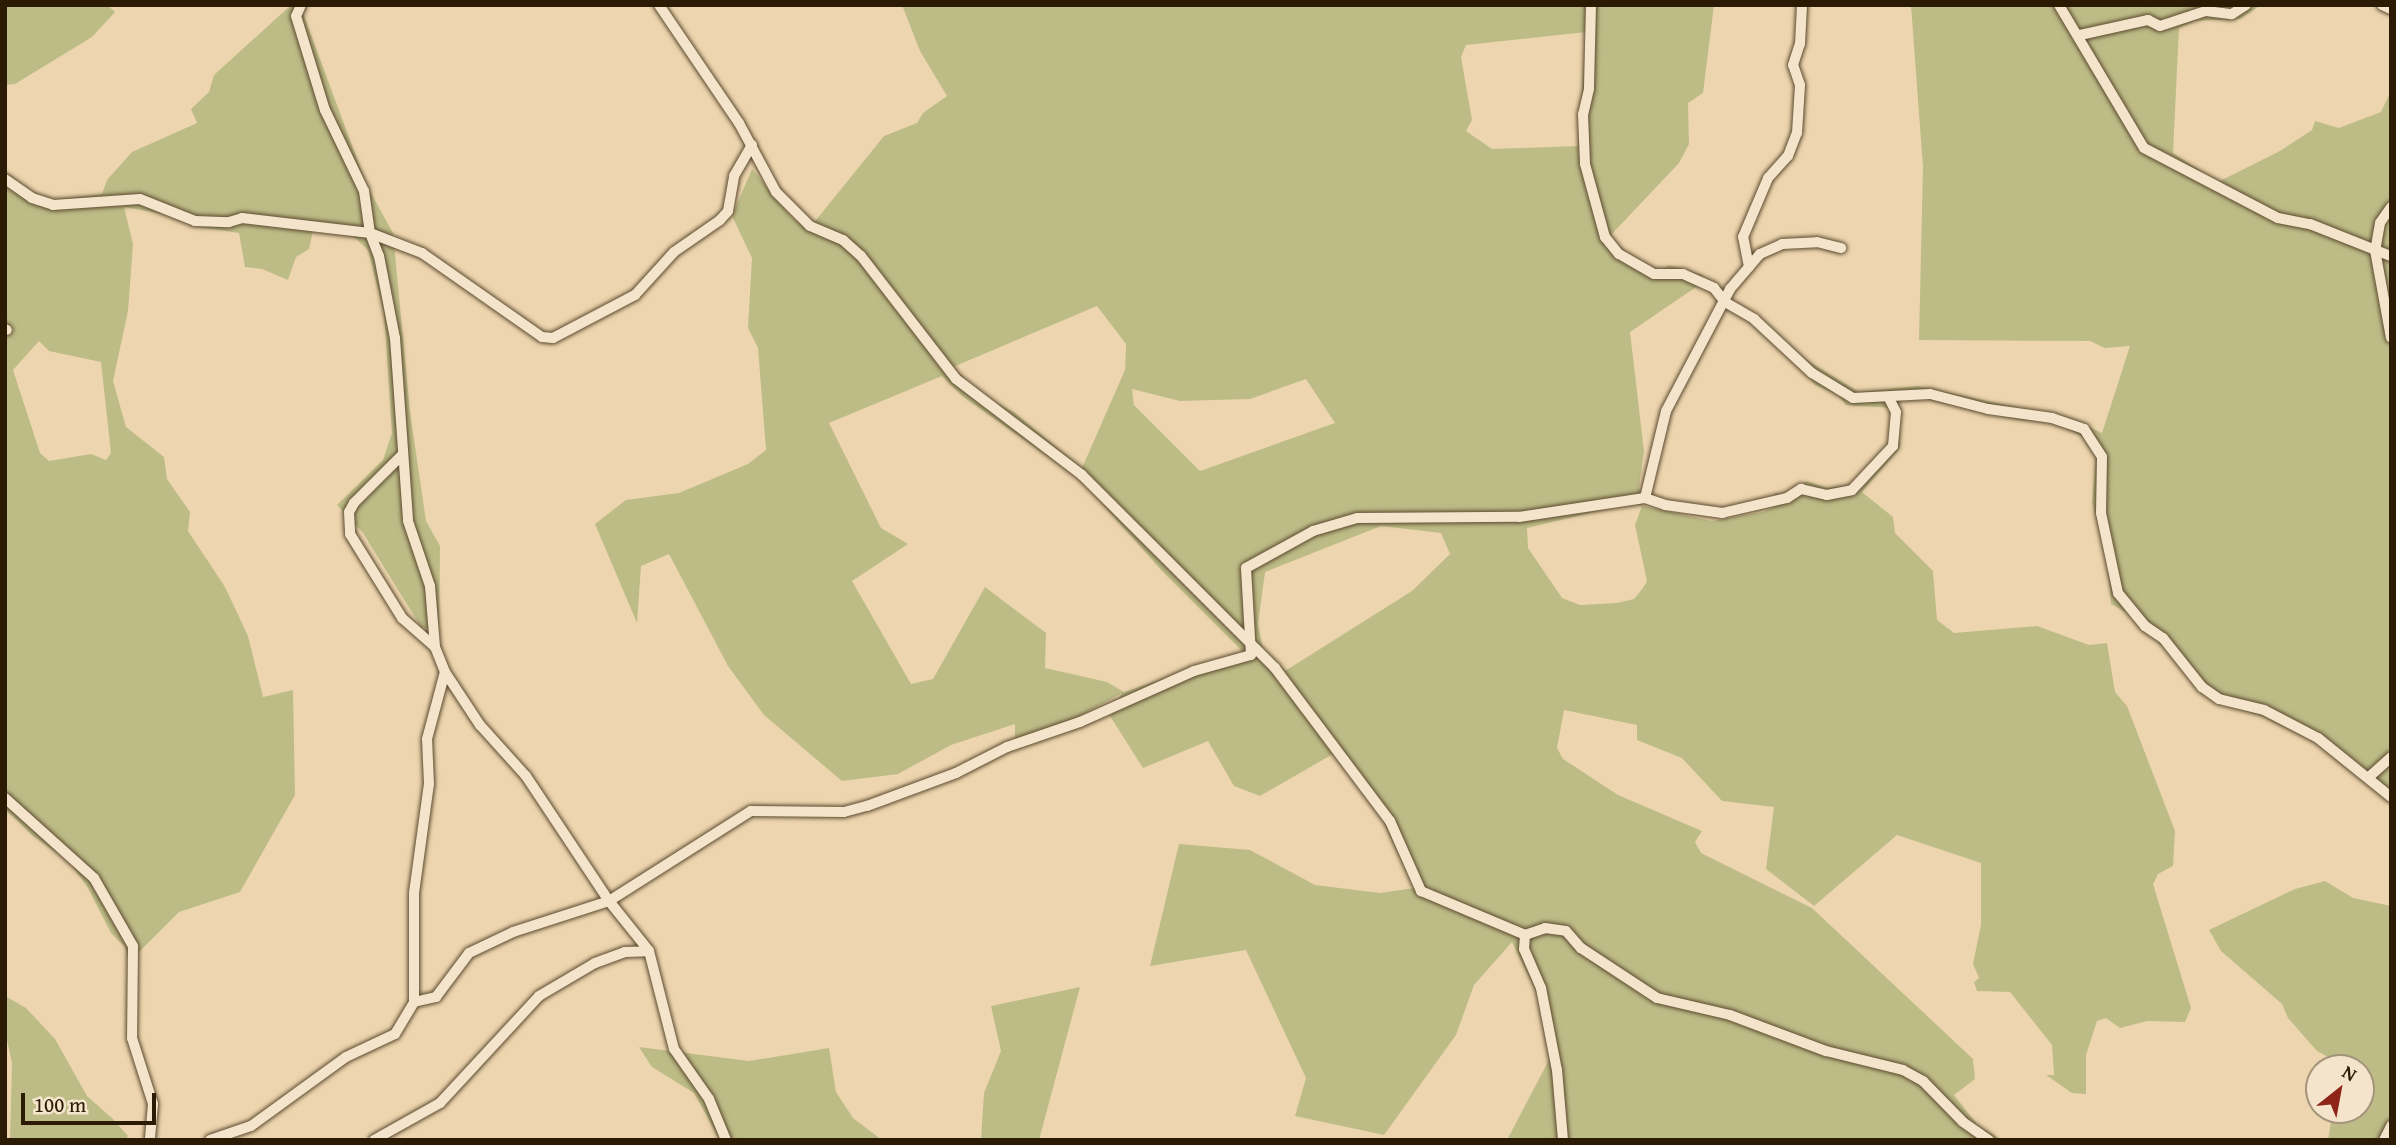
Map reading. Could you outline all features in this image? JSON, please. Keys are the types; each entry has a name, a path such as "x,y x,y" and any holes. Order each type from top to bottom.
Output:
{"street":[{"path":"301,5 296,16 324,110 363,191 370,233 379,256 395,338 408,521 429,586 435,647 444,672 480,725 526,776 609,901 649,951 674,1049 709,1099 726,1140"},
{"path":"659,5 752,145 776,192 810,226 843,240 870,265 956,379 1082,475 1249,646 1275,667 1390,821 1408,852 1421,891 1525,935 1545,928 1566,931 1581,948 1657,998 1730,1016 1825,1051 1903,1070 1923,1081 1989,1140"},
{"path":"1591,5 1588,89 1583,114 1585,164 1605,237 1619,254 1654,274 1683,274 1714,288 1725,302 1754,319 1812,373 1853,398 1889,398 1904,393 1930,394 1988,409 2052,418 2084,429 2102,457 2101,513 2118,593 2145,626 2172,648 2202,687 2219,699 2264,710 2318,738 2369,776 2391,797"},
{"path":"1748,267 1743,237 1768,178 1788,156 1797,133 1800,85 1793,65 1800,44 1802,5"},
{"path":"2059,5 2080,36 2144,148 2278,218 2310,225 2391,256"},
{"path":"2080,36 2148,20 2160,26 2206,11 2232,14 2246,5"},
{"path":"2382,5 2391,9"},
{"path":"5,179 32,198 53,205 140,199 195,221 229,222 242,218 370,233 422,253 522,326 553,338 635,295 674,252 720,220 728,211 734,176 752,145"},
{"path":"2391,206 2380,223 2375,250 2391,338"},
{"path":"1645,498 1666,411 1706,330 1748,267 1760,254 1782,244 1817,242 1841,248"},
{"path":"414,1002 436,997 469,953 513,932 609,901 751,811 844,812 867,806 956,773 1007,747 1080,722 1194,671 1251,655 1246,568 1313,531 1357,518 1519,517 1645,498 1665,505 1722,513 1787,498 1801,489 1827,495 1852,490 1894,446 1896,412 1889,398"},
{"path":"402,455 354,503 349,512 350,534 402,618 435,647"},
{"path":"211,1140 251,1126 346,1057 395,1034 414,1002 414,893 429,784 427,739 444,672"},
{"path":"2369,776 2391,757"},
{"path":"5,798 94,878 133,946 132,1038 153,1104 150,1140"},
{"path":"1525,935 1524,949 1541,988 1557,1070 1563,1140"},
{"path":"374,1140 440,1103 539,996 595,964 625,952 649,951"},
{"path":"2384,1140 2391,1126"}],"shaded area":[{"path":"5,5 107,5 115,12 92,37 15,84 5,85"},
{"path":"291,5 308,5 303,13 367,186 393,233 410,412 426,521 440,546 439,630 421,627 363,533 337,505 383,460 392,433 384,313 368,250 354,237 313,231 309,249 296,257 288,280 262,269 245,267 239,233 192,226 174,216 124,207 133,244 128,311 113,381 126,427 164,457 167,479 190,512 188,531 225,587 248,636 263,697 293,690 295,795 240,892 179,912 129,962 125,947 111,933 88,888 68,860 34,837 5,809 5,171 24,188 51,200 102,194 107,180 132,152 197,123 191,109 209,92 214,75","holes":["39,341 49,351 101,362 111,453 106,460 91,454 49,461 40,453 13,370"]},
{"path":"902,5 1714,5 1703,93 1688,103 1689,144 1679,163 1610,236 1626,252 1660,271 1669,265 1703,275 1699,285 1630,332 1644,451 1639,487 1642,506 1712,521 1763,512 1779,505 1774,493 1783,494 1807,481 1827,488 1850,485 1888,446 1891,408 1846,405 1838,395 1815,385 1801,368 1797,354 1859,392 1917,386 2072,419 2102,433 2130,346 2105,348 2090,341 1919,340 1923,167 1911,5 2261,5 2240,19 2195,21 2179,28 2173,153 2218,182 2280,151 2312,130 2315,121 2339,128 2381,112 2391,91 2391,804 2316,743 2261,716 2222,704 2132,616 2111,604 2107,553 2092,503 2096,456 2085,438 2053,422 2018,420 1915,397 1899,400 1900,448 1862,492 1893,517 1895,533 1933,571 1937,620 1954,633 2037,626 2089,645 2107,643 2115,692 2127,706 2175,831 2173,866 2158,874 2153,884 2191,1008 2185,1022 2147,1021 2120,1028 2106,1018 2097,1021 2086,1055 2086,1094 2072,1093 2046,1075 2054,1075 2052,1045 2010,992 1977,991 1974,982 1979,978 1973,964 1981,925 1981,863 1897,835 1814,906 1766,869 1774,807 1722,801 1682,758 1637,740 1637,725 1564,710 1557,748 1563,759 1618,795 1702,831 1695,842 1701,853 1812,908 1973,1059 1975,1079 1954,1095 1980,1128 2004,1140 1507,1140 1550,1058 1541,1001 1512,942 1474,985 1456,1035 1384,1135 1295,1116 1306,1078 1246,950 1150,966 1179,844 1250,850 1315,885 1380,893 1414,888 1375,804 1333,754 1260,796 1234,786 1208,741 1143,768 1110,716 1122,693 1078,717 1015,740 1015,724 951,745 898,774 842,781 764,715 728,666 669,554 641,566 637,623 595,524 626,500 679,493 748,464 766,450 758,348 748,328 752,258 732,216 752,169 791,217 808,230 884,136 917,123 923,113 947,96 920,51","holes":["1586,32 1578,146 1492,149 1466,131 1472,120 1461,57 1466,45","1097,306 1126,344 1125,370 1082,468 1014,412 982,396 953,367","942,376 962,396 1081,480 1162,571 1243,652 1124,692 1107,682 1045,668 1046,633 985,587 933,679 911,684 852,581 908,544 881,528 829,423","1306,379 1335,423 1200,471 1134,405 1132,389 1180,401 1250,399","1633,503 1642,506 1635,525 1647,581 1634,599 1617,603 1580,605 1562,598 1528,548 1527,528","1381,526 1441,533 1450,554 1412,591 1285,671 1263,649 1258,624 1265,572"]},
{"path":"2325,881 2353,898 2391,906 2391,1140 2328,1140 2331,1124 2375,1124 2375,1054 2323,1054 2317,1051 2288,1018 2282,1004 2221,951 2209,930 2295,889"},
{"path":"1080,987 1039,1140 981,1140 984,1093 1001,1051 991,1006"},
{"path":"7,997 26,1008 55,1039 87,1096 128,1136 125,1140 10,1140 12,1063 5,1031"},
{"path":"639,1047 749,1061 829,1048 836,1092 853,1118 882,1140 720,1140 694,1093 652,1067"}]}
